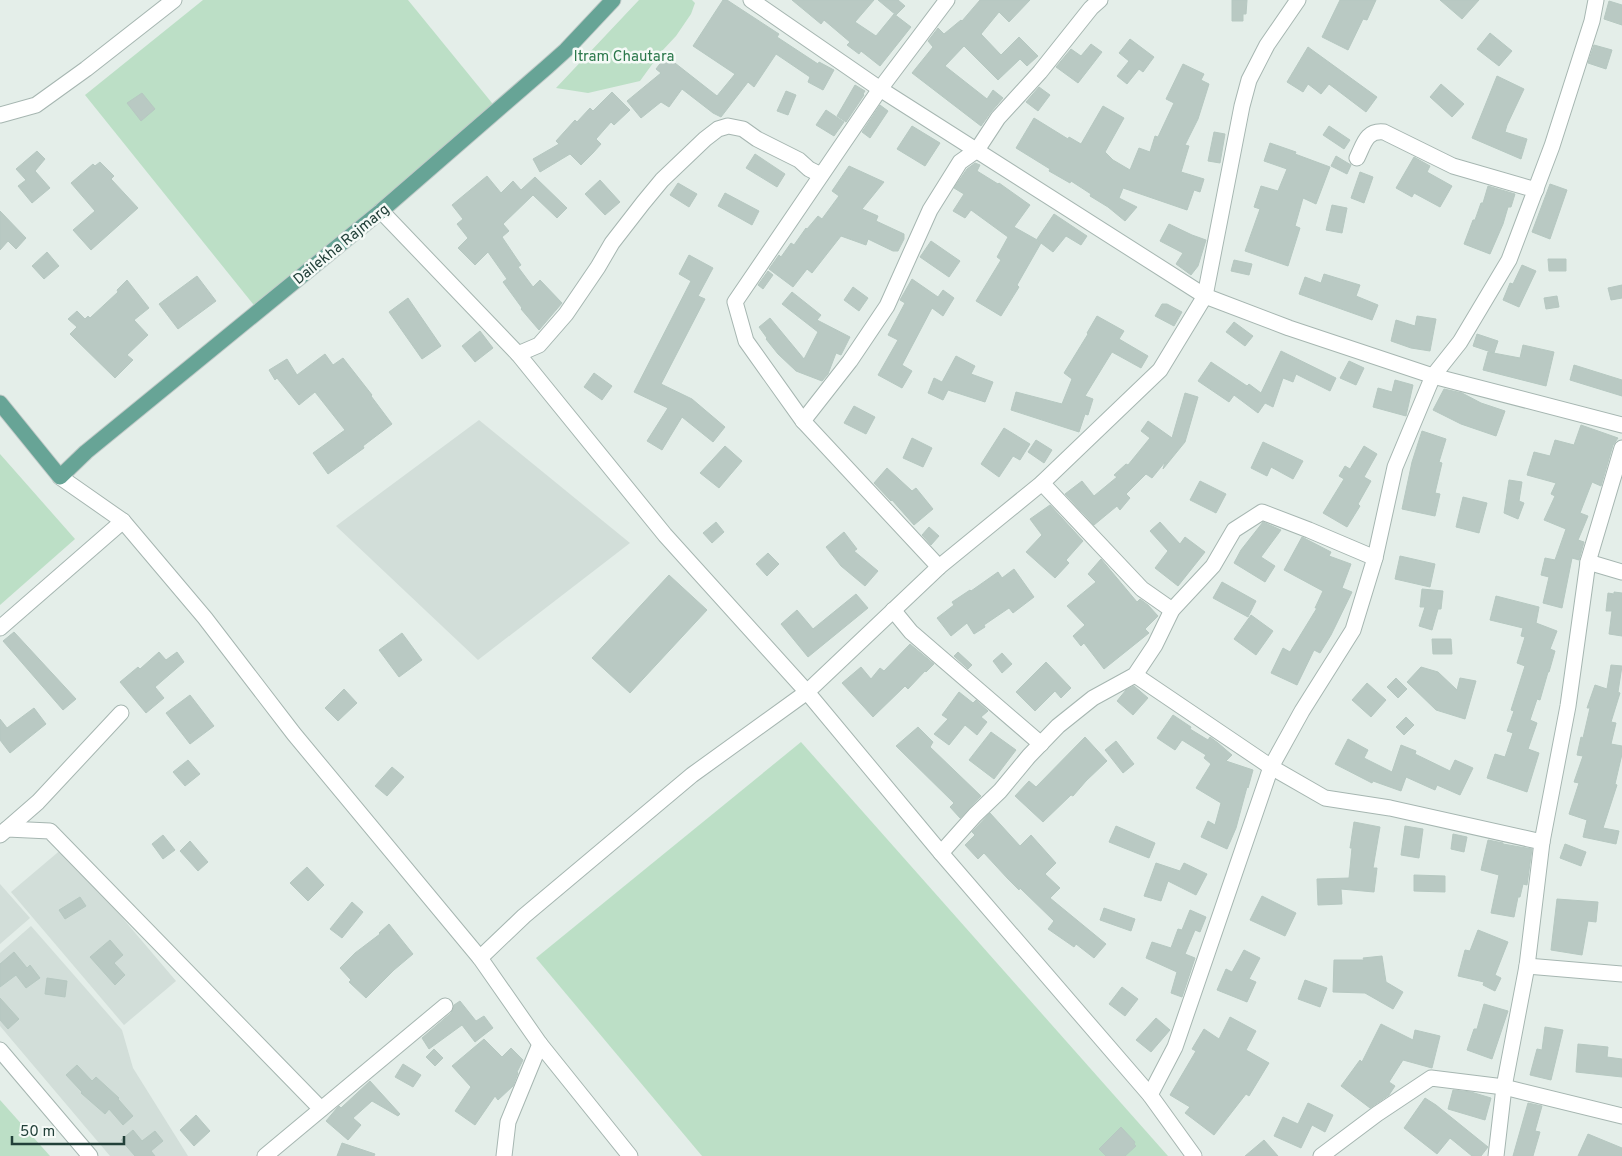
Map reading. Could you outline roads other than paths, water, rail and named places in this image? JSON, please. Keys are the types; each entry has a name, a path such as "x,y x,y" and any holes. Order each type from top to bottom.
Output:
{"main road":[{"name":"Dailekha Rajmarg","path":"60,477 86,452 381,212 566,50 613,0"},
{"path":"0,403 60,477"}],"street":[{"path":"0,115 36,105 86,69 174,0"},
{"path":"751,0 880,89 1205,296 1289,328 1433,376 1622,425"},
{"path":"939,567 804,421 746,341 735,302 880,89 947,0"},
{"path":"804,421 850,361 887,306 930,210 960,162 977,150 998,118 1040,72 1091,8 1100,0"},
{"path":"480,958 537,904 692,775 807,692 939,567 1042,483 1160,370 1205,296 1242,106 1249,80 1267,45 1298,0"},
{"path":"1150,1095 1175,1047 1271,767 1302,711 1353,630 1375,558 1395,467 1433,376 1460,342 1510,260 1552,146 1592,21 1596,0"},
{"path":"518,354 539,345 566,314 612,243 662,180 718,129 728,126 743,129 757,139 800,160 809,169 820,175"},
{"path":"1357,158 1369,135 1376,131 1384,132 1453,166 1536,190"},
{"path":"381,212 518,354 665,535 807,692 941,853 1150,1095 1194,1156"},
{"path":"1496,1156 1504,1087 1527,966 1542,842 1568,706 1588,562 1622,448"},
{"path":"60,477 123,521 206,618 294,734 480,958 540,1044 630,1156"},
{"path":"1042,483 1142,589 1172,610"},
{"path":"941,853 1058,726 1093,698 1135,675 1155,645 1172,610 1213,566 1234,530 1262,512 1375,558"},
{"path":"0,628 123,521"},
{"path":"1588,562 1622,572"},
{"path":"893,610 911,632 1041,744"},
{"path":"1135,675 1271,767 1325,798 1390,808 1542,842"},
{"path":"4,832 38,802 121,713"},
{"path":"4,832 50,831 321,1109"},
{"path":"1527,966 1622,974"},
{"path":"265,1156 445,1006"},
{"path":"504,1156 508,1122 540,1044"},
{"path":"0,1050 90,1156"},
{"path":"1321,1156 1377,1114 1431,1078 1504,1087 1622,1116"}],"park label":[{"name":"Itram Chautara","path":"624,56"}]}
